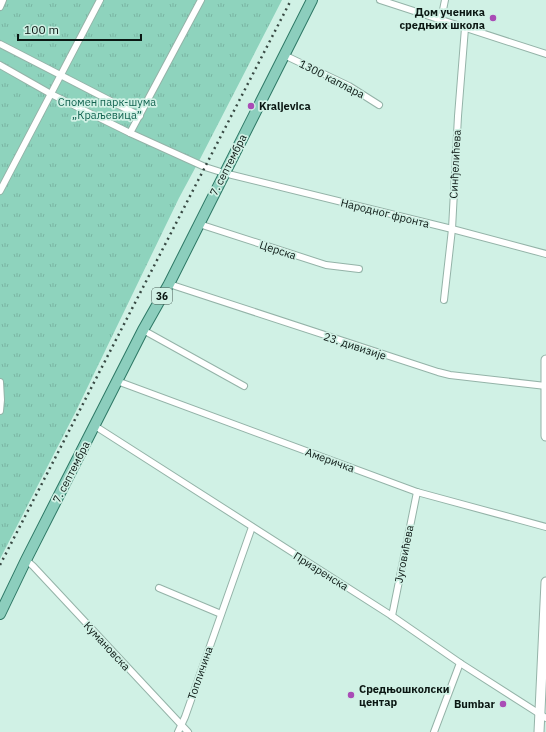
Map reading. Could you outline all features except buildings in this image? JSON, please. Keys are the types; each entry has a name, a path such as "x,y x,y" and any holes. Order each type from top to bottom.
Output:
{"main road":[{"name":"7. септембра","path":"0,614 26,560 143,330 199,224 312,0"}],"street":[{"path":"0,7 3,0"},
{"path":"0,191 100,0"},
{"path":"130,133 201,0"},
{"path":"380,0 546,54"},
{"path":"440,20 445,0"},
{"name":"Синђелићева","path":"444,300 452,229 458,116 465,28"},
{"path":"0,44 140,116"},
{"name":"1300 каплара","path":"284,55 349,86 379,105"},
{"name":"Народног фронта","path":"0,65 50,94 205,167 546,254"},
{"name":"Церска","path":"199,224 326,264 359,269"},
{"name":"23. дивизије","path":"168,284 438,372 450,375 546,386"},
{"path":"143,330 244,386"},
{"path":"546,360 546,436"},
{"name":"Америчка","path":"117,381 416,492 546,526"},
{"path":"0,382 0,411"},
{"name":"Призренска","path":"95,426 392,616 460,663 543,716"},
{"name":"Југовићева","path":"392,616 416,492"},
{"name":"Топличина","path":"178,732 185,717 252,527"},
{"name":"Кумановска","path":"26,560 188,732"},
{"path":"539,732 543,716 546,582"},
{"path":"159,588 221,614"},
{"path":"434,732 460,663"}],"green space":[{"name":"Спомен парк-шума „Краљевица”","path":"0,0 282,0 179,198 76,411 0,559"}],"railway":[{"path":"0,565 291,0"}],"place":[{"name":"Дом ученика средњих школа","path":"493,18"},
{"name":"Kraljevica","path":"251,106"},
{"name":"Средњошколски центар","path":"351,695"},
{"name":"Bumbar","path":"503,704"}]}
